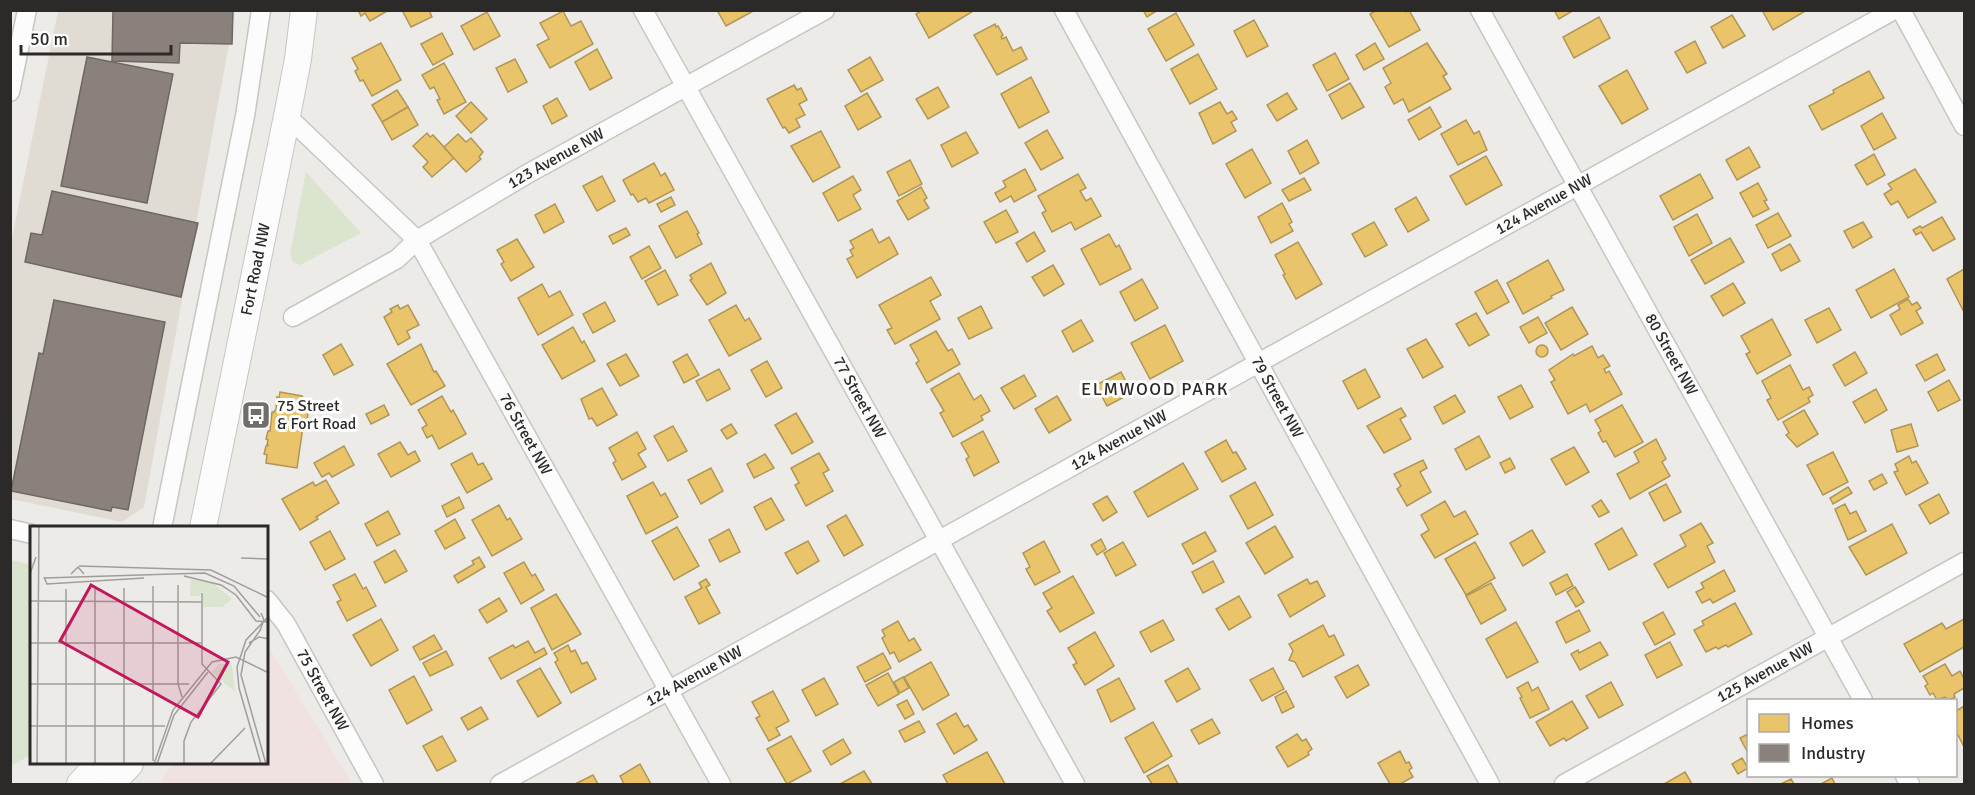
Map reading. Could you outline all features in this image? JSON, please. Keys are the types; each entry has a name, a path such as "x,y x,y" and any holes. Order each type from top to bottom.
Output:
{"street":[{"path":"10,92 27,10"},
{"path":"162,526 245,116 261,10"},
{"name":"Fort Road NW","path":"204,526 287,116 298,59 304,10"},
{"name":"77 Street NW","path":"643,10 1075,784"},
{"name":"123 Avenue NW","path":"293,317 396,259 417,240 529,173 825,10"},
{"name":"79 Street NW","path":"1064,10 1490,784"},
{"name":"80 Street NW","path":"1480,10 1862,699"},
{"name":"124 Avenue NW","path":"500,784 1894,10"},
{"path":"1901,10 1965,126"},
{"name":"76 Street NW","path":"287,116 417,240 721,784"},
{"path":"10,529 30,534"},
{"name":"125 Avenue NW","path":"1564,784 1965,562"},
{"name":"75 Street NW","path":"268,601 286,624 374,784"},
{"path":"80,784 97,765"},
{"path":"111,784 129,765"}],"shaded area":[{"path":"58,11 235,11 144,507 122,522 11,499 11,243"},
{"path":"268,646 352,784 160,784 171,765 268,765"}],"green space":[{"path":"306,172 361,233 300,265 293,262 290,254"},
{"path":"11,560 30,565 30,755 11,766"}],"building: Homes":[{"path":"358,10 389,10 370,21 365,13 361,16"},
{"path":"402,10 429,10 432,17 411,27"},
{"path":"717,10 755,10 726,26"},
{"path":"923,10 975,10 929,38 916,14"},
{"path":"1143,10 1158,10 1147,17"},
{"path":"1377,10 1405,10 1406,12 1409,10 1420,30 1389,47 1370,14"},
{"path":"1554,10 1574,10 1559,19"},
{"path":"1762,10 1807,10 1773,30"},
{"path":"563,11 571,26 581,21 593,44 550,68 537,45 549,39 540,23"},
{"path":"487,12 500,36 474,50 461,26"},
{"path":"1176,13 1194,45 1166,61 1148,29"},
{"path":"1732,15 1745,36 1723,48 1711,27"},
{"path":"1599,17 1610,38 1574,58 1563,37"},
{"path":"1254,20 1268,46 1247,57 1234,31"},
{"path":"995,24 1003,35 1002,39 1006,37 1013,51 1021,47 1027,59 997,75 974,35"},
{"path":"442,33 453,54 433,65 421,44"},
{"path":"1695,41 1706,63 1687,73 1675,52"},
{"path":"381,43 401,80 372,96 363,80 360,81 355,71 358,69 352,58"},
{"path":"1375,43 1384,59 1364,70 1356,55"},
{"path":"1427,43 1447,74 1443,76 1451,89 1409,112 1403,99 1394,104 1385,87 1391,83 1383,68"},
{"path":"597,49 612,78 590,90 575,62"},
{"path":"1335,53 1349,79 1327,91 1313,65"},
{"path":"1198,54 1217,89 1190,104 1171,69"},
{"path":"870,57 883,80 861,92 848,70"},
{"path":"515,59 527,82 508,92 496,68"},
{"path":"444,63 466,102 444,114 434,87 430,89 422,75"},
{"path":"1627,70 1648,109 1622,124 1599,86"},
{"path":"1869,71 1884,98 1822,130 1809,106"},
{"path":"1031,77 1049,112 1019,128 1001,94"},
{"path":"1350,83 1364,107 1342,119 1329,95"},
{"path":"794,85 797,90 801,88 807,100 799,104 805,115 796,119 800,127 789,133 785,127 783,128 767,99"},
{"path":"938,87 949,107 928,119 916,99"},
{"path":"397,90 408,107 382,122 372,105"},
{"path":"867,93 881,117 858,130 845,106"},
{"path":"1287,93 1297,109 1277,121 1267,105"},
{"path":"557,98 567,116 552,124 543,106"},
{"path":"471,102 487,119 471,133 456,116"},
{"path":"1220,102 1227,114 1232,111 1237,119 1231,122 1236,131 1213,144 1199,113"},
{"path":"408,107 418,125 392,140 382,122"},
{"path":"1430,107 1441,127 1419,140 1408,120"},
{"path":"1882,113 1896,138 1874,150 1861,126"},
{"path":"1466,120 1474,134 1479,131 1487,150 1458,165 1441,134"},
{"path":"1047,130 1063,158 1041,170 1025,143"},
{"path":"821,131 840,167 813,182 791,146"},
{"path":"966,132 978,153 952,167 941,145"},
{"path":"427,133 430,137 433,135 454,158 432,177 423,167 428,162 413,146"},
{"path":"458,134 466,142 471,138 483,152 479,157 481,159 466,172 444,147"},
{"path":"1307,140 1319,163 1300,174 1288,151"},
{"path":"1749,147 1760,167 1737,180 1726,160"},
{"path":"1252,149 1271,183 1245,198 1226,164"},
{"path":"1874,154 1885,175 1867,185 1855,165"},
{"path":"1486,156 1502,185 1466,205 1450,176"},
{"path":"910,160 922,184 899,196 887,172"},
{"path":"654,163 661,176 665,173 674,190 649,203 646,198 638,202 633,194 631,195 623,180"},
{"path":"1025,169 1036,190 1014,202 1011,196 1000,202 995,193 1006,187 1003,181"},
{"path":"1915,169 1936,202 1908,218 1898,201 1891,205 1884,194 1892,189 1888,184"},
{"path":"1078,174 1086,188 1080,191 1086,201 1091,198 1101,216 1075,230 1071,222 1052,232 1042,213 1046,211 1038,196"},
{"path":"1700,174 1713,198 1673,220 1660,196"},
{"path":"602,176 615,201 597,211 583,186"},
{"path":"853,176 861,190 853,195 861,209 838,221 823,193"},
{"path":"1304,178 1311,190 1289,201 1282,190"},
{"path":"1758,183 1769,209 1753,217 1740,193"},
{"path":"921,187 927,198 924,200 929,208 908,220 897,201"},
{"path":"671,197 675,205 661,212 657,204"},
{"path":"1416,197 1429,220 1408,232 1395,209"},
{"path":"1282,203 1292,222 1289,224 1293,231 1271,243 1258,217"},
{"path":"555,204 564,222 544,233 535,215"},
{"path":"1006,210 1018,232 996,243 984,222"},
{"path":"687,211 699,233 697,234 702,244 676,258 659,226"},
{"path":"1778,213 1791,236 1768,248 1756,225"},
{"path":"1697,214 1712,243 1689,256 1674,227"},
{"path":"1942,217 1955,239 1933,251 1921,232 1916,235 1913,230 1920,226 1922,228"},
{"path":"1374,222 1387,245 1365,257 1352,234"},
{"path":"1863,222 1872,237 1853,248 1844,231"},
{"path":"626,228 630,235 613,244 609,236"},
{"path":"872,229 879,243 889,237 898,254 857,278 847,259 853,256 850,250 854,248 850,241"},
{"path":"1034,232 1045,251 1027,262 1016,243"},
{"path":"1109,234 1116,247 1119,245 1131,269 1100,285 1081,249"},
{"path":"1730,238 1744,262 1705,284 1691,260"},
{"path":"517,239 534,267 511,281 501,264 504,262 497,250"},
{"path":"1298,242 1322,284 1296,299 1275,255"},
{"path":"1790,244 1800,261 1781,271 1772,254"},
{"path":"649,246 661,268 642,279 630,257"},
{"path":"1548,260 1564,290 1523,314 1507,283"},
{"path":"711,263 726,293 707,305 690,280 692,279 690,275"},
{"path":"1053,265 1064,284 1044,296 1032,277"},
{"path":"1894,269 1909,297 1871,318 1856,290"},
{"path":"1964,269 1964,312 1947,279"},
{"path":"665,270 678,295 658,305 645,281"},
{"path":"931,277 941,295 930,301 940,319 895,344 887,330 892,328 879,305"},
{"path":"1142,279 1158,308 1135,321 1120,292"},
{"path":"1497,280 1509,302 1487,314 1475,292"},
{"path":"1733,283 1745,303 1723,316 1711,296"},
{"path":"542,284 549,297 560,291 573,315 538,335 518,298"},
{"path":"1908,299 1912,305 1917,302 1921,308 1916,311 1923,323 1901,335 1890,315 1900,309 1898,305"},
{"path":"605,302 615,321 593,333 583,314"},
{"path":"398,305 400,309 408,305 419,325 407,331 410,338 398,345 384,317 392,312 390,309"},
{"path":"736,305 745,321 749,318 761,339 729,356 709,320"},
{"path":"981,306 992,328 969,339 958,318"},
{"path":"1572,307 1588,334 1561,350 1545,323"},
{"path":"1829,308 1841,330 1817,343 1805,320"},
{"path":"1476,313 1489,335 1469,346 1456,324"},
{"path":"1538,317 1547,333 1529,343 1520,327"},
{"path":"1772,319 1791,355 1757,374 1746,354 1750,352 1741,336"},
{"path":"1081,320 1093,341 1073,352 1062,331"},
{"path":"1165,325 1183,361 1150,379 1131,343"},
{"path":"573,327 595,361 562,379 542,345"},
{"path":"936,331 948,351 952,349 960,364 927,383 916,363 919,361 910,345"},
{"path":"1426,339 1443,367 1423,378 1407,349"},
{"path":"341,344 353,365 334,375 323,355"},
{"path":"421,344 434,372 436,371 445,386 411,405 387,364"},
{"path":"1544,345 1548,351 1544,357 1540,357 1536,349"},
{"path":"1592,346 1598,358 1603,355 1610,366 1604,369 1606,373 1609,371 1622,394 1590,412 1586,404 1568,414 1551,382 1555,380 1549,370 1573,354 1574,356"},
{"path":"1855,352 1867,373 1845,386 1833,365"},
{"path":"626,354 639,376 620,386 607,364"},
{"path":"687,354 699,375 684,383 673,362"},
{"path":"1937,354 1945,370 1925,381 1916,365"},
{"path":"767,361 782,388 766,397 751,370"},
{"path":"1790,365 1803,390 1809,387 1813,395 1808,398 1810,402 1778,420 1767,400 1771,398 1762,381"},
{"path":"719,369 730,389 707,401 696,381"},
{"path":"1365,369 1380,397 1358,409 1343,381"},
{"path":"1121,372 1132,393 1107,406 1096,385"},
{"path":"959,373 974,400 981,395 990,411 981,416 983,420 953,437 940,413 944,411 931,389"},
{"path":"1024,375 1036,396 1014,409 1001,388"},
{"path":"1949,380 1960,400 1938,411 1928,392"},
{"path":"1521,385 1533,407 1510,419 1498,397"},
{"path":"602,388 617,415 597,426 592,418 589,419 581,399"},
{"path":"1876,389 1887,410 1865,423 1853,402"},
{"path":"280,392 302,396 309,407 307,420 304,420 297,468 266,463 267,455 264,454 266,446 269,445 266,439 270,431 272,412 276,409"},
{"path":"1455,395 1465,412 1443,424 1434,407"},
{"path":"442,396 451,412 453,410 466,434 439,449 432,435 427,438 422,428 427,425 418,410"},
{"path":"1057,396 1071,420 1049,433 1035,409"},
{"path":"384,405 389,415 371,424 366,414"},
{"path":"1622,405 1643,442 1615,457 1606,441 1603,442 1598,433 1601,431 1595,420"},
{"path":"1401,408 1406,416 1400,419 1411,439 1384,453 1367,426"},
{"path":"1804,410 1818,434 1797,447 1786,435 1789,433 1783,422"},
{"path":"796,413 813,442 792,454 775,425"},
{"path":"731,424 737,433 727,439 721,430"},
{"path":"1911,424 1918,446 1897,452 1891,430"},
{"path":"673,426 687,451 668,461 654,436"},
{"path":"983,431 999,462 974,476 966,459 969,457 961,443"},
{"path":"637,432 646,449 638,454 646,467 622,480 613,463 616,461 609,448"},
{"path":"1479,436 1490,457 1466,470 1455,449"},
{"path":"1656,439 1666,459 1662,462 1670,476 1630,499 1617,474 1639,462 1634,452"},
{"path":"1226,440 1246,469 1222,482 1205,452"},
{"path":"400,442 408,455 415,451 420,461 391,477 378,454"},
{"path":"344,446 354,465 332,477 329,473 322,477 314,463"},
{"path":"1574,447 1589,472 1566,485 1551,459"},
{"path":"1833,452 1848,482 1823,495 1807,465"},
{"path":"472,453 478,465 483,463 492,479 467,493 451,464"},
{"path":"819,453 829,470 823,473 833,491 806,506 795,485 799,483 791,468"},
{"path":"765,454 774,468 754,478 747,464"},
{"path":"1909,456 1912,463 1916,461 1928,483 1906,495 1894,472 1898,471 1895,464"},
{"path":"1510,458 1515,468 1505,473 1500,463"},
{"path":"1423,460 1427,468 1420,472 1431,492 1407,506 1397,489 1401,486 1394,474"},
{"path":"1183,463 1198,489 1148,517 1134,492"},
{"path":"711,468 723,491 701,504 688,480"},
{"path":"1882,474 1887,483 1874,490 1869,481"},
{"path":"326,480 339,503 300,530 282,499 313,482 315,486"},
{"path":"653,482 661,496 665,493 678,517 646,534 627,496"},
{"path":"1255,482 1273,515 1248,529 1230,496"},
{"path":"1666,484 1681,512 1664,521 1649,493"},
{"path":"1848,487 1852,493 1833,504 1830,498"},
{"path":"1939,494 1949,513 1930,524 1919,505"},
{"path":"1107,496 1117,512 1103,521 1093,504"},
{"path":"459,497 464,508 447,517 442,506"},
{"path":"771,498 784,520 766,530 754,507"},
{"path":"1601,500 1609,512 1599,517 1592,506"},
{"path":"1445,501 1454,517 1465,511 1478,534 1435,558 1421,535 1429,530 1421,515"},
{"path":"1845,504 1850,514 1856,511 1866,531 1848,540 1835,509"},
{"path":"499,505 507,520 510,518 522,539 492,556 472,520"},
{"path":"388,511 400,534 377,546 365,524"},
{"path":"846,515 863,545 844,556 827,526"},
{"path":"455,519 465,538 445,549 435,531"},
{"path":"1701,523 1713,543 1707,546 1715,562 1668,588 1654,564 1686,546 1680,535"},
{"path":"1892,524 1907,553 1866,575 1849,547"},
{"path":"1275,526 1293,557 1265,574 1246,543"},
{"path":"677,527 699,566 674,580 652,541"},
{"path":"1622,528 1637,555 1609,570 1595,544"},
{"path":"729,529 740,552 720,562 709,540"},
{"path":"1532,530 1545,552 1523,566 1510,543"},
{"path":"330,531 345,559 325,570 310,542"},
{"path":"1205,532 1216,551 1193,564 1182,544"},
{"path":"1101,539 1106,549 1097,555 1091,545"},
{"path":"808,541 819,561 797,574 785,553"},
{"path":"1044,541 1060,572 1035,585 1026,569 1030,567 1023,553"},
{"path":"1123,542 1136,565 1116,576 1104,553"},
{"path":"1475,542 1495,578 1466,595 1445,559"},
{"path":"395,550 407,571 385,583 374,562"},
{"path":"479,557 485,567 458,583 454,576 474,564 472,561"},
{"path":"1213,561 1224,582 1203,593 1192,572"},
{"path":"524,562 532,576 535,574 544,590 521,604 504,573"},
{"path":"1724,570 1735,591 1713,603 1710,599 1702,603 1696,592 1704,588 1701,583"},
{"path":"355,574 363,589 366,587 376,606 347,621 337,602 341,600 333,585"},
{"path":"1567,574 1573,586 1556,595 1550,583"},
{"path":"1073,576 1094,613 1060,632 1047,611 1052,608 1043,593"},
{"path":"706,579 710,585 706,587 720,613 699,624 685,597 702,588 699,583"},
{"path":"1307,579 1310,584 1317,581 1325,596 1290,617 1278,595"},
{"path":"1491,583 1506,610 1481,624 1466,596"},
{"path":"1575,587 1584,602 1576,607 1567,592"},
{"path":"556,594 581,634 552,650 531,608"},
{"path":"1239,596 1251,617 1229,630 1216,609"},
{"path":"499,598 507,611 487,623 479,610"},
{"path":"1735,603 1752,634 1728,647 1726,645 1718,649 1716,647 1706,652 1694,630 1704,625 1702,621"},
{"path":"1579,610 1590,631 1566,643 1556,622"},
{"path":"1663,612 1675,634 1655,645 1643,623"},
{"path":"381,619 398,650 371,666 353,635"},
{"path":"1964,619 1964,647 1920,672 1904,644 1942,623 1946,629"},
{"path":"1163,620 1174,640 1151,652 1140,632"},
{"path":"898,621 909,641 914,638 921,650 899,662 894,652 890,654 882,638 885,636 882,630"},
{"path":"1516,622 1538,662 1507,678 1486,639"},
{"path":"1323,625 1329,637 1334,635 1344,655 1303,677 1295,662 1289,660 1293,651 1289,644"},
{"path":"1095,632 1114,666 1085,685 1073,665 1077,663 1068,648"},
{"path":"434,635 442,649 420,660 413,647"},
{"path":"528,641 535,653 544,648 547,654 501,679 489,658 513,645 515,648"},
{"path":"1600,642 1608,655 1580,670 1571,654 1578,650 1579,653"},
{"path":"1670,642 1682,665 1657,678 1645,655"},
{"path":"568,645 571,652 575,650 582,664 587,662 596,679 571,693 555,662 558,660 554,653"},
{"path":"446,651 453,665 430,676 423,663"},
{"path":"883,653 891,668 865,682 857,667"},
{"path":"931,662 949,695 923,710 904,677"},
{"path":"1945,664 1952,676 1960,671 1964,679 1964,688 1954,694 1955,697 1951,699 1945,697 1936,699 1933,693 1930,695 1925,686 1928,684 1923,676"},
{"path":"1358,665 1369,685 1347,698 1335,677"},
{"path":"540,668 561,703 538,717 517,681"},
{"path":"1188,668 1200,689 1177,702 1165,681"},
{"path":"1273,668 1284,689 1262,701 1250,680"},
{"path":"888,673 899,694 878,706 866,685"},
{"path":"414,676 432,710 407,724 389,690"},
{"path":"903,677 909,688 900,693 894,682"},
{"path":"824,678 838,704 816,716 802,690"},
{"path":"1119,678 1135,709 1111,722 1097,690"},
{"path":"1528,682 1532,691 1538,687 1549,709 1530,718 1517,688"},
{"path":"1611,682 1623,705 1599,718 1586,696"},
{"path":"773,691 789,721 776,728 780,735 769,741 756,718 760,716 752,702"},
{"path":"1286,691 1294,707 1282,713 1275,697"},
{"path":"907,700 914,714 905,719 897,705"},
{"path":"1572,701 1588,728 1566,741 1564,738 1550,746 1536,722"},
{"path":"1964,706 1964,747 1957,733 1957,710"},
{"path":"481,707 488,719 468,730 461,718"},
{"path":"956,713 964,727 968,725 977,740 954,754 937,724"},
{"path":"1212,719 1220,733 1199,744 1191,730"},
{"path":"919,721 925,732 905,742 899,731"},
{"path":"1153,722 1172,756 1144,773 1125,738"},
{"path":"1297,734 1302,741 1306,739 1312,749 1308,752 1309,755 1288,767 1276,747"},
{"path":"1747,734 1747,751 1740,738"},
{"path":"442,736 456,761 437,771 423,746"},
{"path":"791,736 811,771 787,784 767,749"},
{"path":"843,739 851,753 831,765 823,751"},
{"path":"1400,751 1406,763 1409,762 1412,768 1409,770 1413,777 1400,784 1390,784 1378,763"},
{"path":"987,752 1005,784 948,784 943,775"},
{"path":"1742,758 1747,769 1738,774 1732,764"},
{"path":"640,764 651,784 624,784 620,776"},
{"path":"1168,765 1178,784 1152,784 1147,776"},
{"path":"864,771 872,784 840,784"},
{"path":"1685,772 1692,784 1664,784"},
{"path":"593,775 598,784 575,784"},
{"path":"1832,778 1835,784 1821,784"},
{"path":"1791,779 1794,784 1781,784"}],"building: Industry":[{"path":"113,10 233,10 232,44 180,43 179,63 112,61"},
{"path":"87,57 173,74 147,203 61,186"},
{"path":"52,191 198,223 181,297 25,262 31,233 42,235"},
{"path":"54,300 165,322 128,510 112,507 111,511 11,491 39,353 43,354"}],"place":[{"name":"75 Street & Fort Road","path":"256,415"}],"district":[{"name":"ELMWOOD PARK","path":"1155,389"}]}
